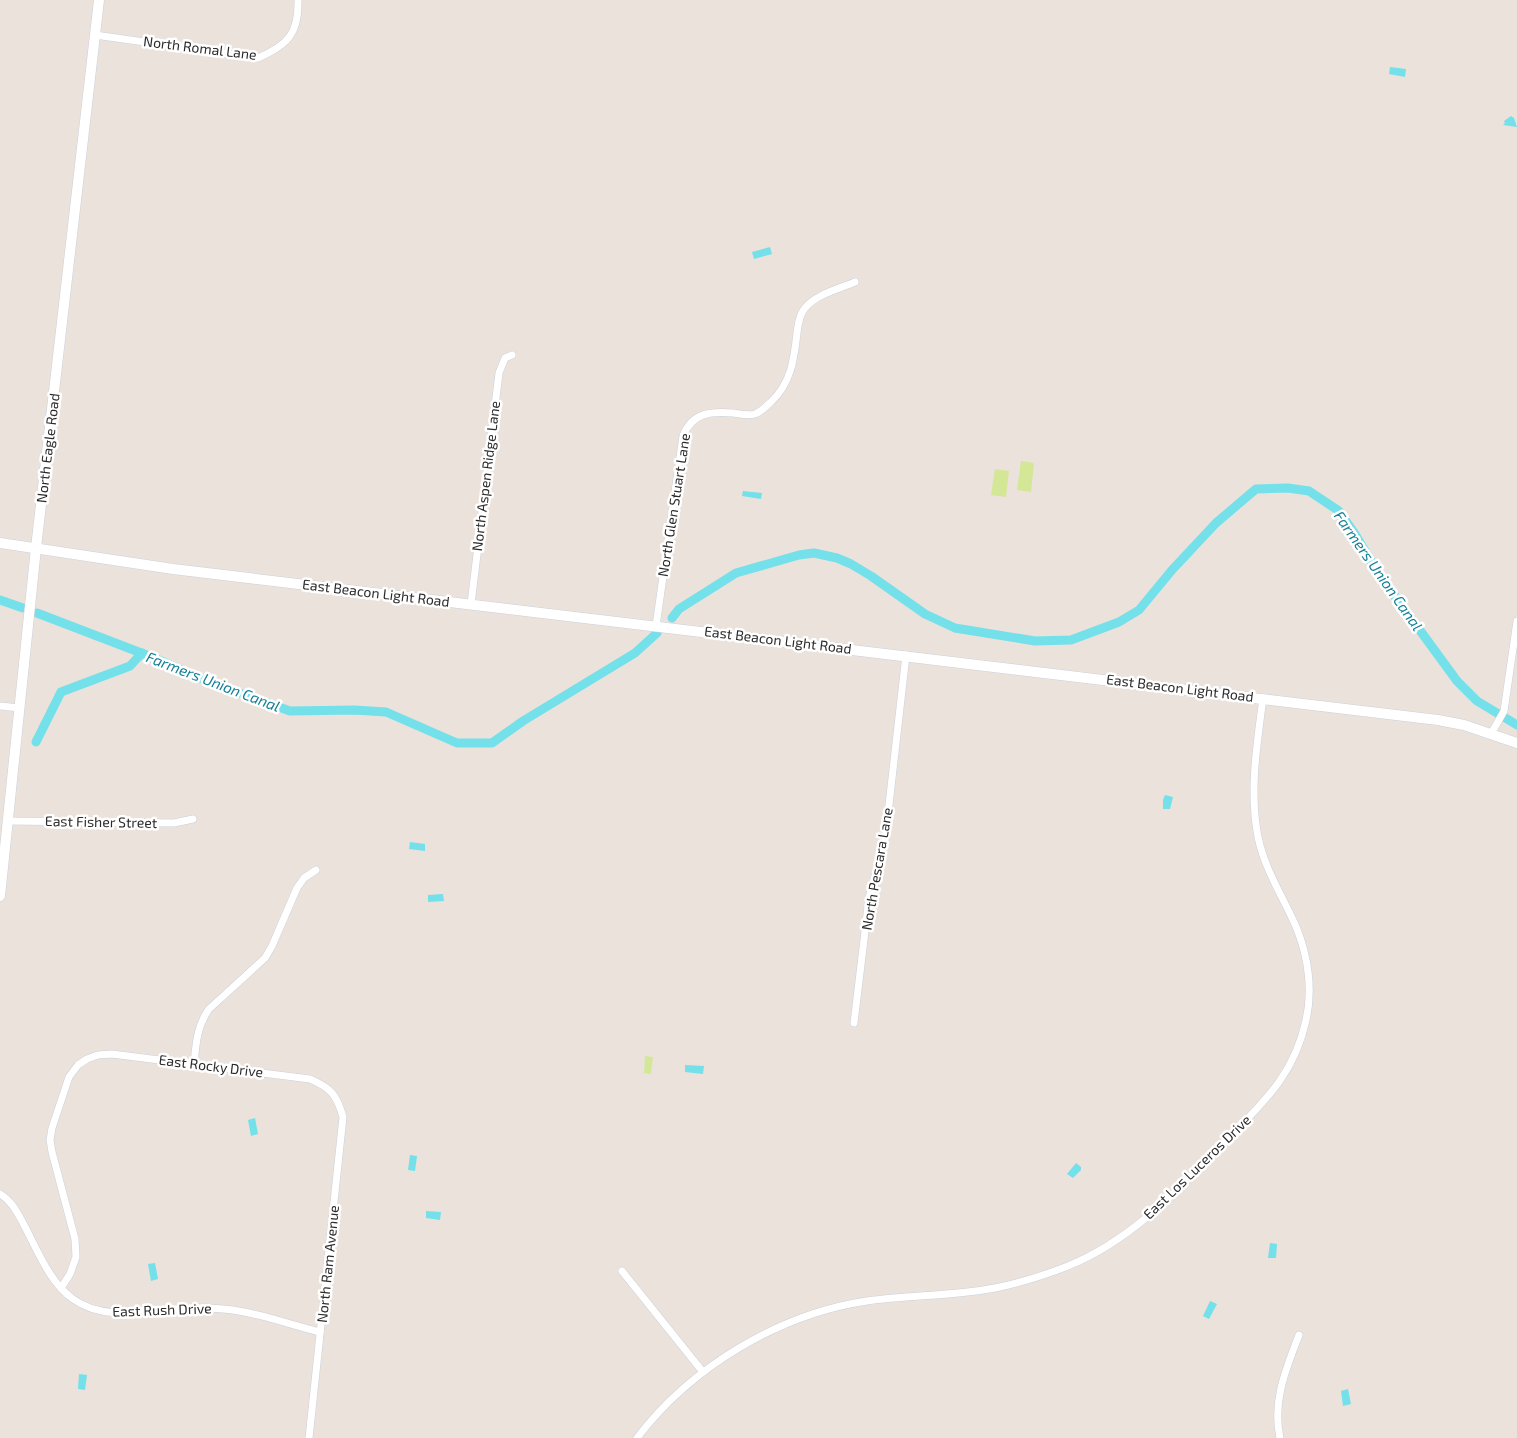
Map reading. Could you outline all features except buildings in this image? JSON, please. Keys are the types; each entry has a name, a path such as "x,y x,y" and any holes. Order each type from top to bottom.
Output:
{"main road":[{"name":"North Eagle Road","path":"0,896 36,548 99,0"},
{"name":"East Beacon Light Road","path":"0,543 173,569 1438,720 1491,734 1517,744"}],"street":[{"name":"North Romal Lane","path":"95,35 258,58 276,50 291,36 299,17 298,0"},
{"name":"North Glen Stuart Lane","path":"656,626 683,436 687,426 702,415 722,412 755,414 766,406 789,378 793,365 799,321 804,309 817,298 855,282"},
{"name":"North Aspen Ridge Lane","path":"471,604 499,373 505,358 512,355"},
{"path":"1491,734 1504,711 1517,621"},
{"name":"North Pescara Lane","path":"854,1024 869,898 885,840 906,655"},
{"name":"East Los Luceros Drive","path":"637,1438 648,1423 678,1392 703,1372 733,1351 774,1330 815,1313 865,1301 994,1288 1031,1279 1070,1265 1103,1248 1135,1227 1160,1207 1266,1100 1288,1071 1301,1041 1310,994 1304,950 1264,857 1255,816 1255,766 1263,698"},
{"path":"0,706 20,708"},
{"name":"East Fisher Street","path":"8,821 174,823 193,819"},
{"path":"194,1064 198,1030 202,1019 209,1009 265,958 272,946 296,888 304,878 316,870"},
{"name":"East Rocky Drive","path":"61,1288 70,1274 76,1257 76,1239 50,1140 52,1128 69,1077 78,1065 98,1055 112,1054 310,1079 325,1086 332,1092"},
{"name":"North Ram Avenue","path":"309,1438 344,1117 338,1101 332,1092"},
{"name":"East Rush Drive","path":"0,1194 6,1197 15,1209 51,1274 61,1288 74,1299 89,1307 105,1312 189,1308 226,1309 320,1332"},
{"path":"622,1271 703,1372"},
{"path":"1280,1438 1278,1402 1282,1378 1299,1335"}],"green space":[{"path":"1021,461 1034,463 1031,492 1017,490"},
{"path":"995,469 1009,471 1006,497 991,495"},
{"path":"645,1056 653,1057 651,1074 644,1073"}],"water":[{"path":"1390,67 1406,69 1405,77 1389,74"},
{"path":"1511,116 1514,118 1517,127 1503,125 1504,121"},
{"path":"770,247 772,254 754,259 752,252"},
{"path":"743,491 762,493 761,499 742,496"},
{"path":"1165,795 1173,797 1170,809 1163,809"},
{"path":"410,842 425,844 425,851 409,849"},
{"path":"443,894 444,901 428,902 428,895"},
{"path":"685,1065 704,1066 703,1074 685,1072"},
{"path":"255,1118 258,1134 251,1136 248,1120"},
{"path":"410,1155 417,1156 415,1171 408,1170"},
{"path":"1076,1163 1081,1167 1081,1170 1073,1178 1067,1174"},
{"path":"426,1211 441,1212 440,1220 426,1218"},
{"path":"1270,1243 1277,1244 1276,1258 1268,1258"},
{"path":"155,1263 158,1279 151,1281 148,1264"},
{"path":"1210,1301 1217,1304 1209,1319 1203,1316"},
{"path":"79,1374 87,1375 85,1390 78,1389"},
{"path":"1348,1389 1351,1404 1343,1406 1341,1391"}],"waterway":[{"name":"Farmers Union Canal","path":"672,618 679,609 736,573 799,555 814,553 837,558 851,564 925,614 955,628 1035,641 1071,640 1119,622 1139,610 1172,570 1216,523 1256,489 1288,488 1309,491 1339,511 1378,573 1457,681 1477,701 1517,725"},
{"name":"Farmers Union Canal","path":"0,600 23,608"},
{"name":"Farmers Union Canal","path":"37,613 157,659 209,682 290,711 354,710 386,712 457,743 492,743 523,721 635,653 657,633"},
{"path":"36,742 61,692 130,666 142,653"}]}
